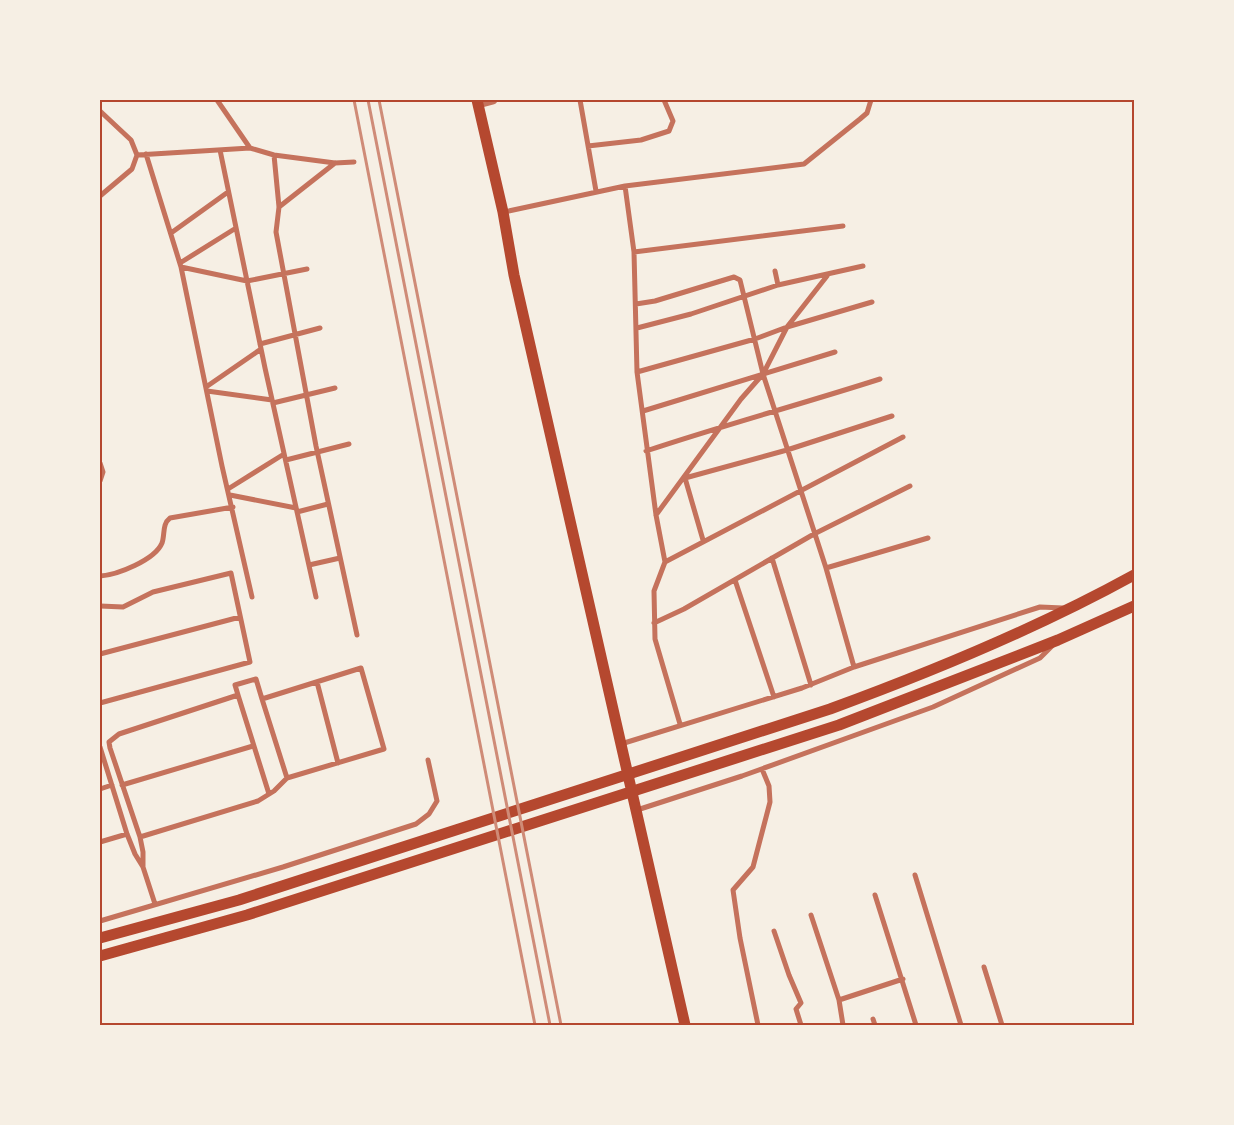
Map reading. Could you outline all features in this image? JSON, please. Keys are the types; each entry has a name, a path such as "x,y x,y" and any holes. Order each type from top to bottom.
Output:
{"main road":[{"path":"477,102 503,212 514,275 685,1025"},
{"path":"104,937 172,920 830,709 967,656 1074,608 1134,575"},
{"path":"100,956 176,936 839,725 1058,640 1134,606"}],"street":[{"path":"217,100 250,148"},
{"path":"477,102 493,100"},
{"path":"580,100 596,191"},
{"path":"588,146 641,140 669,131 672,121 664,100"},
{"path":"503,212 625,186 804,164 867,113 871,100"},
{"path":"100,111 131,140 137,155 132,168 100,196"},
{"path":"137,155 250,148 274,155 335,163 354,162"},
{"path":"220,150 260,346 316,598"},
{"path":"146,154 180,265 252,597"},
{"path":"274,155 279,207 276,232 317,452 357,635"},
{"path":"279,207 335,163"},
{"path":"625,186 634,252 637,372 643,411 646,451 665,562 654,592 655,639 680,724"},
{"path":"171,234 228,192"},
{"path":"634,252 843,226"},
{"path":"180,265 236,228"},
{"path":"180,265 247,281 307,269"},
{"path":"637,328 690,314 778,285 827,276 862,266"},
{"path":"775,271 778,285"},
{"path":"656,515 685,478 741,399 763,374 787,327 827,276"},
{"path":"636,304 655,302 734,277 740,280 742,296 763,374 826,568 854,667"},
{"path":"637,372 755,339 787,327 872,302"},
{"path":"207,389 260,346 320,328"},
{"path":"643,411 835,352"},
{"path":"646,451 723,425 775,412 880,379"},
{"path":"207,389 272,402 335,388"},
{"path":"685,478 787,450 892,416"},
{"path":"665,562 703,540 903,436"},
{"path":"229,492 285,457 349,444"},
{"path":"100,463 103,472 100,481"},
{"path":"685,478 703,540"},
{"path":"654,623 684,609 814,534 910,486"},
{"path":"229,492 297,510 328,504"},
{"path":"100,576 122,571 154,553 162,544 165,524 170,518 232,507"},
{"path":"826,568 928,538"},
{"path":"309,565 340,558"},
{"path":"772,558 811,685"},
{"path":"100,606 122,607 153,592 230,573 250,662 100,702"},
{"path":"735,580 774,696"},
{"path":"620,744 811,685 854,667 1040,607 1074,608"},
{"path":"100,654 240,617"},
{"path":"635,810 762,769 933,708 1040,658 1058,640"},
{"path":"140,838 258,801 287,778 384,749 362,668 262,699"},
{"path":"269,794 234,685 256,679 287,778"},
{"path":"317,682 338,762"},
{"path":"155,904 144,867 140,838 109,742 119,734 238,695"},
{"path":"122,785 253,746"},
{"path":"100,747 127,834 135,854 144,867"},
{"path":"100,921 292,864 416,824 430,814 437,801 428,760"},
{"path":"758,1025 740,938 733,890 753,868 770,802 769,786 762,769"},
{"path":"100,789 112,785"},
{"path":"100,842 127,834"},
{"path":"915,876 961,1025"},
{"path":"875,895 916,1025"},
{"path":"812,915 839,1000 843,1025"},
{"path":"774,931 801,1003 796,1009 801,1025"},
{"path":"984,968 1002,1025"},
{"path":"839,1000 902,979"},
{"path":"873,1019 875,1025"}],"railway":[{"path":"354,100 535,1025"},
{"path":"368,100 550,1025"},
{"path":"379,100 561,1025"}]}
